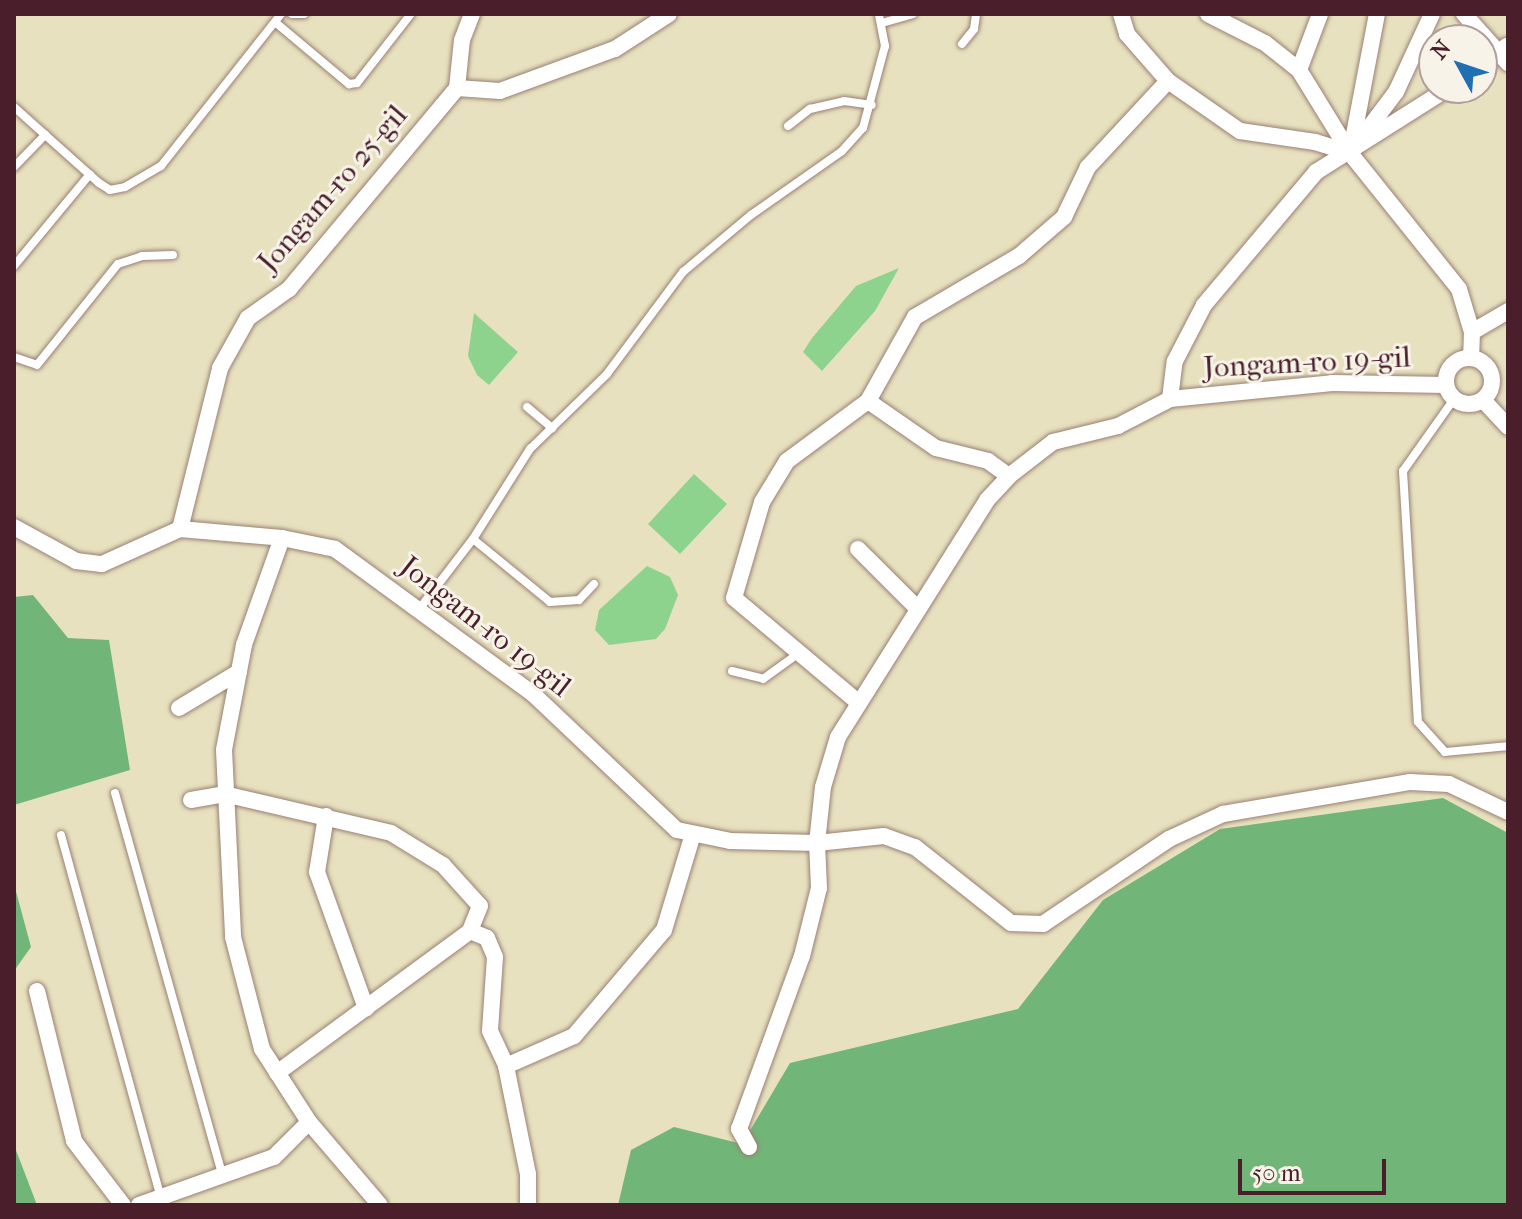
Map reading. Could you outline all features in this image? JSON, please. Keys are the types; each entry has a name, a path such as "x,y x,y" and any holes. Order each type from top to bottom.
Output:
{"street":[{"path":"472,14 462,40 457,88 500,91 615,49 669,14"},
{"path":"1121,14 1127,34 1168,81 1240,131 1315,142 1350,153"},
{"path":"1208,14 1265,43 1299,70 1350,153 1459,289 1472,332 1471,357"},
{"path":"1299,70 1320,14"},
{"path":"1350,153 1377,14"},
{"path":"1350,153 1396,92 1432,14"},
{"path":"1464,14 1505,53"},
{"path":"859,703 734,598 762,502 787,461 868,401 915,317 1019,256 1064,217 1088,167 1168,81"},
{"name":"Jongam-ro 25-gil","path":"180,529 220,368 248,318 289,289 457,88"},
{"name":"Jongam-ro 19-gil","path":"1170,399 1175,361 1204,305 1316,172 1425,104"},
{"path":"1472,332 1508,311"},
{"path":"1471,357 1491,370 1492,386 1483,400 1469,405 1450,392 1452,365 1471,357"},
{"name":"Jongam-ro 19-gil","path":"749,1147 739,1129 802,956 819,888 817,843 823,787 838,737 987,500 1009,476 1053,442 1118,426 1170,399 1332,383 1450,392"},
{"path":"1483,400 1508,427"},
{"path":"868,401 936,448 988,461 1009,476"},
{"path":"14,527 76,561 102,564 180,529"},
{"name":"Jongam-ro 19-gil","path":"180,529 282,538 335,549 420,608 532,693 677,830 730,841 817,843"},
{"path":"282,538 239,672 224,750 233,937 262,1049 309,1122 380,1205"},
{"path":"858,549 918,609"},
{"path":"179,708 239,672"},
{"path":"817,843 884,836 915,847 1011,923 1043,924 1169,839 1223,814 1410,782 1449,784 1508,812"},
{"path":"191,800 224,794 391,833 443,865 480,906 470,931 277,1073"},
{"path":"326,816 317,872 366,1008"},
{"path":"506,1066 574,1036 664,930 693,834"},
{"path":"470,931 487,938 495,957 490,1031 506,1066 528,1174 528,1205"},
{"path":"37,991 74,1141 123,1205"},
{"path":"139,1205 274,1157 309,1122"}],"lane":[{"path":"292,14 304,14"},
{"path":"14,107 110,190 140,182 161,166 278,18 349,84 357,83 411,14"},
{"path":"420,608 473,539 530,449 607,374 683,272 751,215 842,151 863,128 872,105 885,46 880,19 913,14"},
{"path":"962,44 974,29 976,14"},
{"path":"788,126 810,109 844,101 872,105"},
{"path":"14,167 45,135"},
{"path":"14,266 90,174"},
{"path":"14,357 37,365 118,264 142,256 173,255"},
{"path":"1450,392 1403,471 1418,722 1445,752 1508,746"},
{"path":"527,407 552,428"},
{"path":"473,539 550,602 579,600 594,584"},
{"path":"732,671 763,679 800,653"},
{"path":"115,793 223,1176"},
{"path":"61,835 161,1198"}],"green space":[{"path":"899,268 875,311 822,371 803,352 812,338 856,286"},
{"path":"474,313 518,352 489,385 477,375 468,356"},
{"path":"694,474 727,504 680,554 648,524"},
{"path":"647,566 670,577 678,595 665,629 656,639 609,645 595,630 599,610"},
{"path":"33,595 68,638 109,640 130,770 14,805 14,597"},
{"path":"1443,798 1508,833 1508,1205 618,1205 631,1150 674,1127 742,1144 790,1063 1018,1009 1103,900 1220,829"},
{"path":"14,884 31,947 14,971"},
{"path":"14,1145 37,1205 14,1205"}]}
